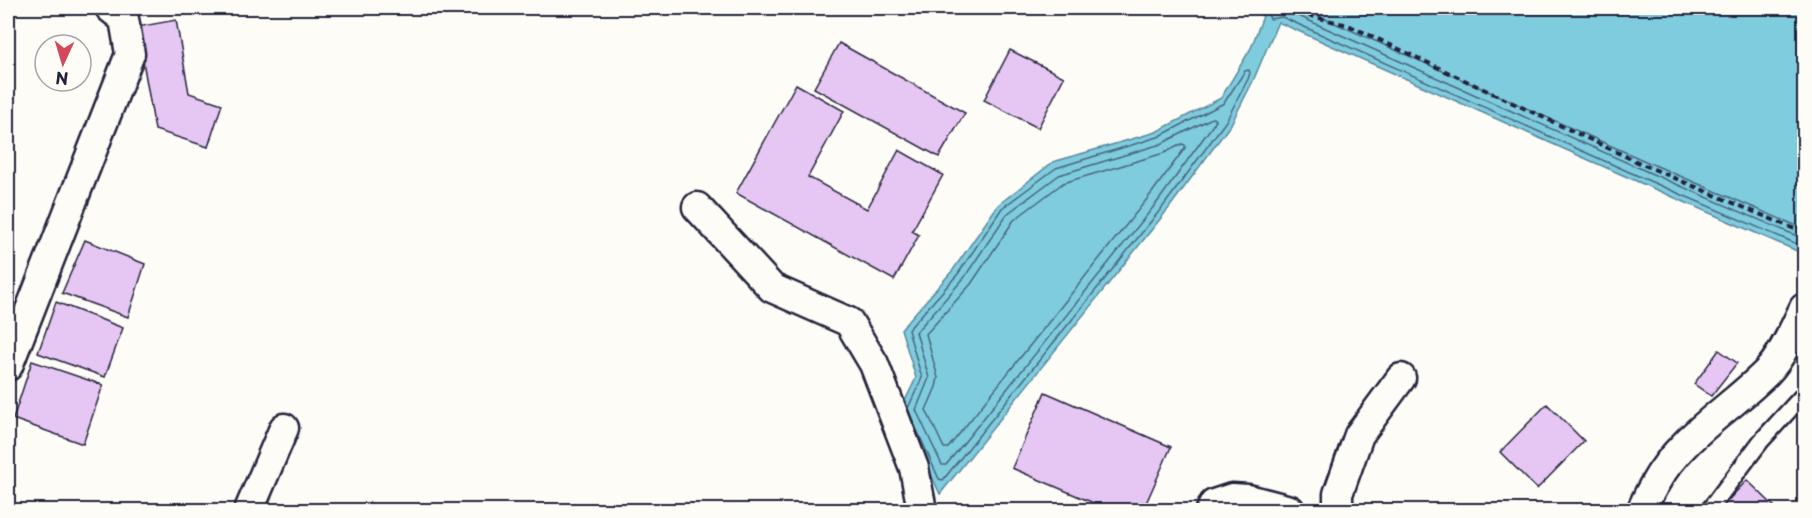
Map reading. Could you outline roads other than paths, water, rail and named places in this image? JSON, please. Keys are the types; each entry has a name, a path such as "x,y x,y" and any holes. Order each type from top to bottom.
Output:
{"street":[{"path":"8,366 130,54 124,19 110,8"},
{"path":"697,207 772,288 849,322 878,374 914,468 922,510"},
{"path":"1642,510 1661,472 1681,446 1769,370 1790,337 1804,308"},
{"path":"1338,510 1338,494 1359,435 1401,378"},
{"path":"249,510 284,428"},
{"path":"1211,510 1214,504 1232,498 1248,499 1290,510"}],"lane":[{"path":"1709,510 1761,441 1804,394"}],"water":[{"path":"1245,8 1804,8 1804,254 1278,22 1253,81 1231,124 1169,208 940,494 901,409 916,378 901,329 953,270 998,205 1053,162 1156,132 1221,98 1251,48 1263,16"}]}
